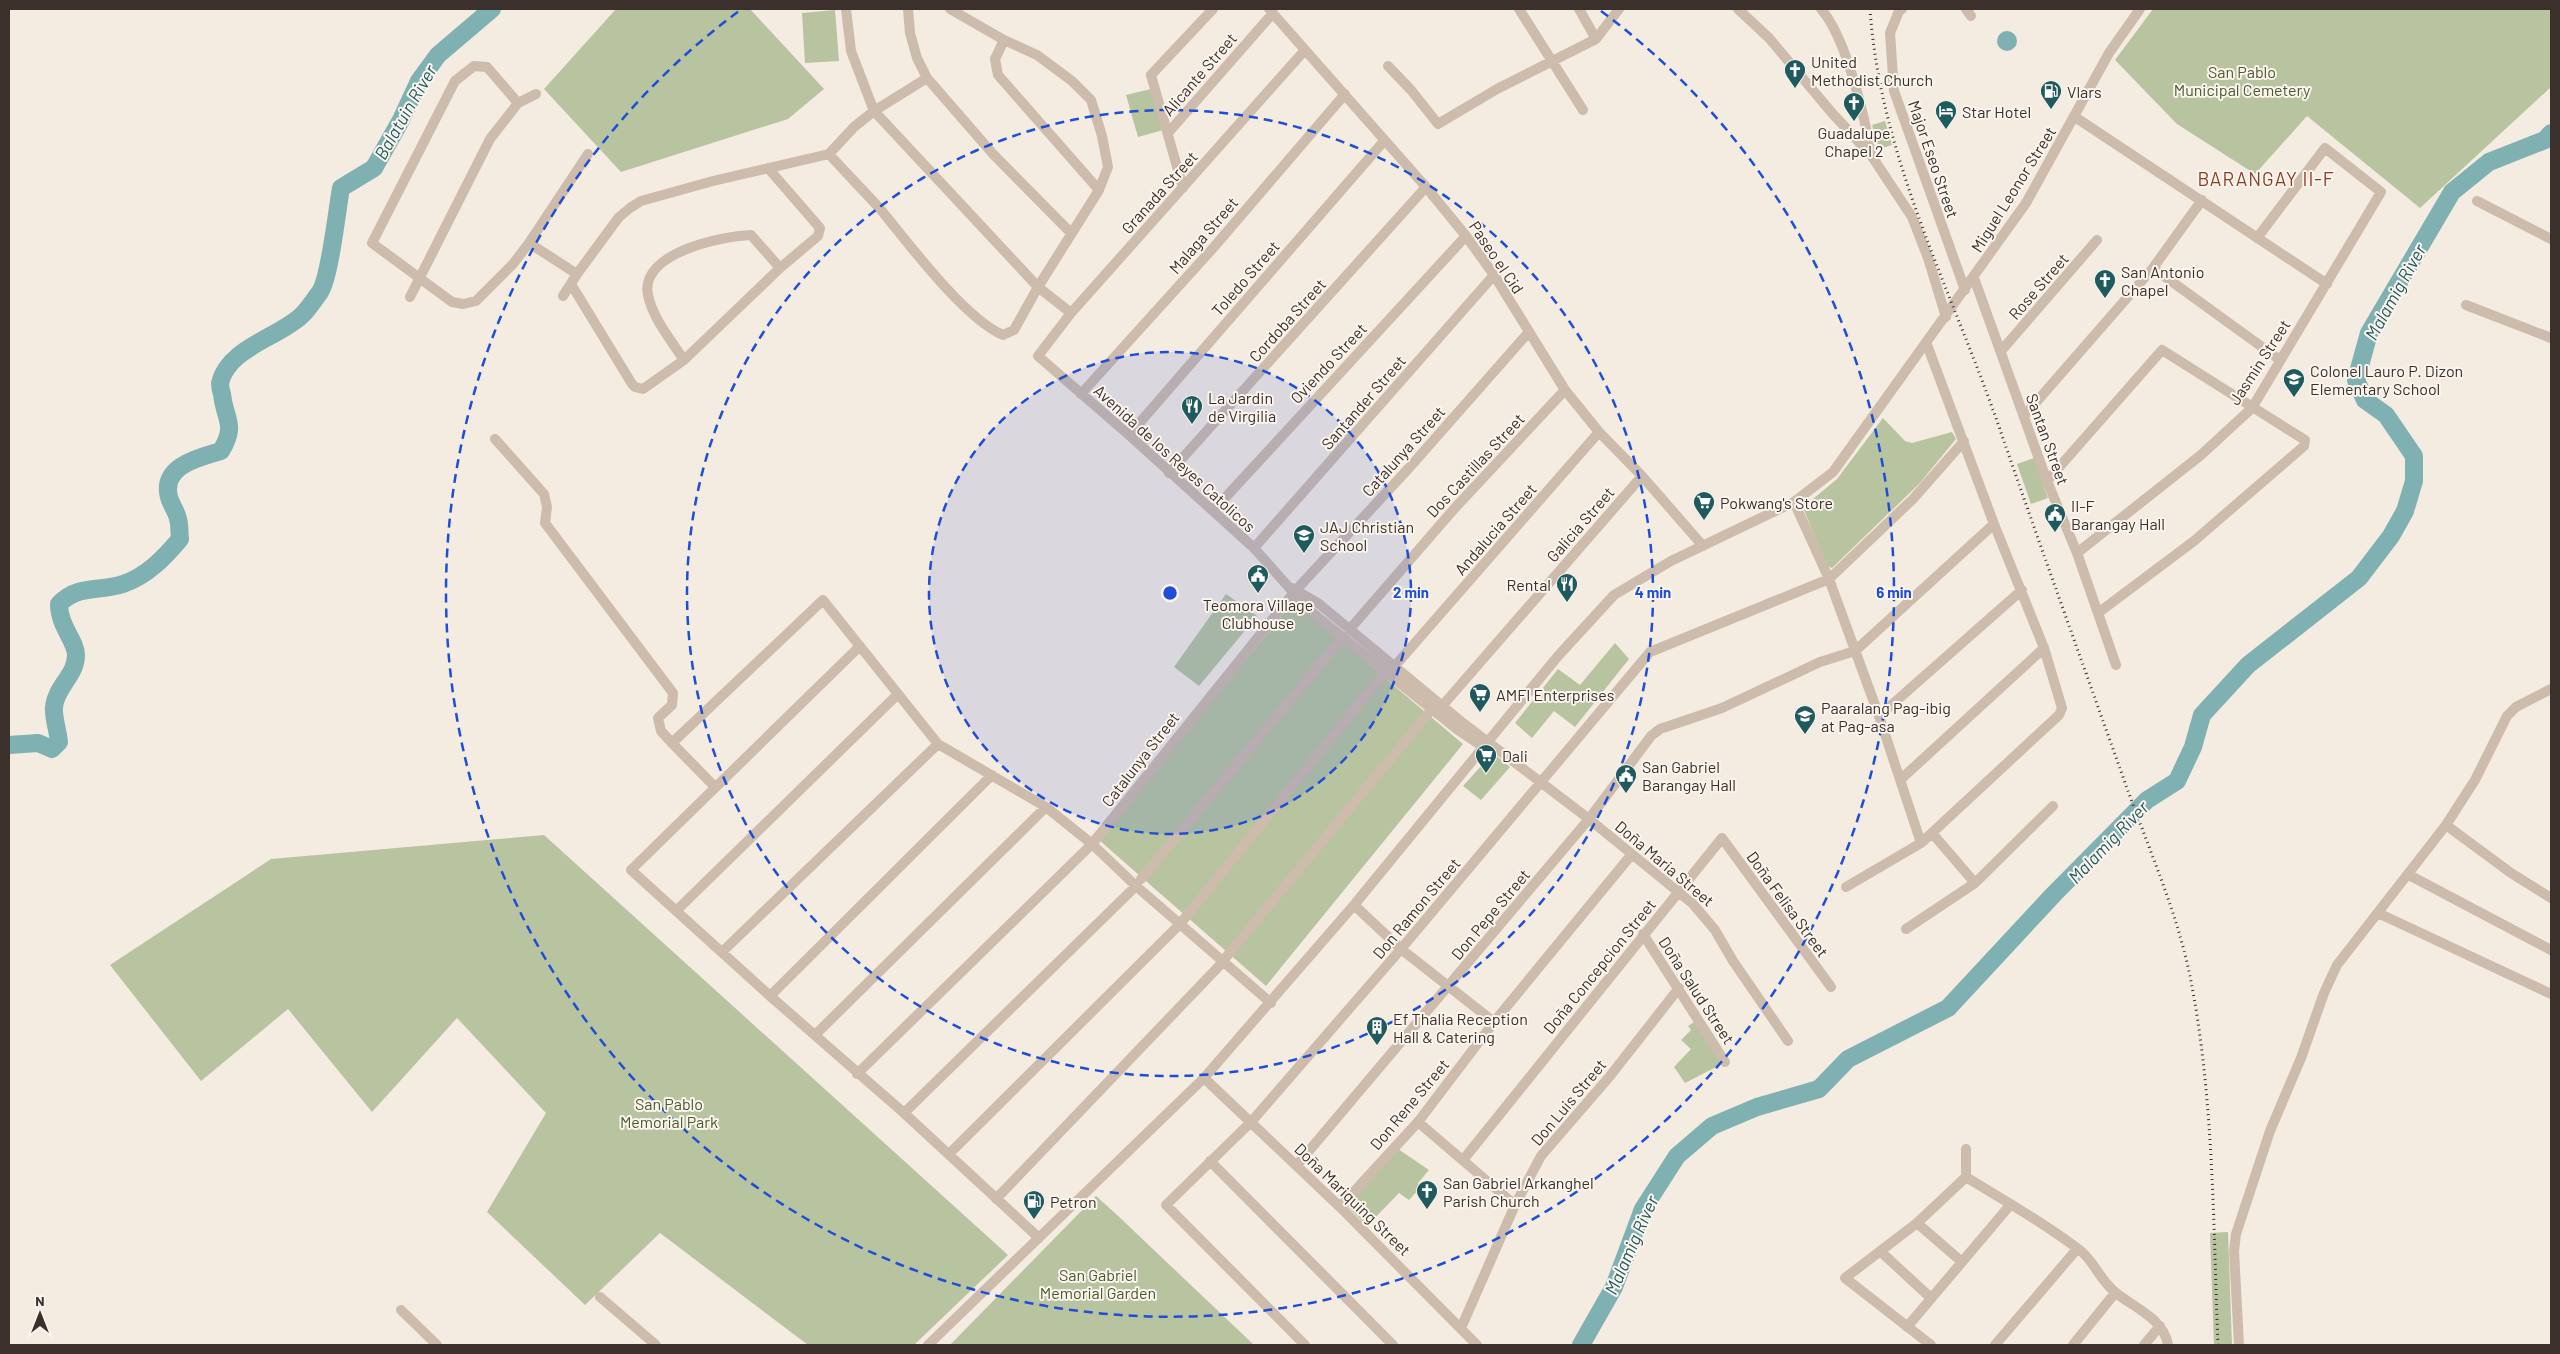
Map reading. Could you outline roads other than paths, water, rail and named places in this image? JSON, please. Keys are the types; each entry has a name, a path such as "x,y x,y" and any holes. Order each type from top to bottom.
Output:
{"street":[{"path":"846,9 851,51 874,111 1038,287 1071,313"},
{"path":"908,9 916,58 927,78 993,154 1071,233"},
{"path":"829,154 880,208 926,265 992,330 1003,335 1014,330 1038,287 1099,190 1108,167 1102,136 1091,100 1072,81 1037,56 1004,40 950,9"},
{"path":"1183,188 1151,75 1213,9"},
{"path":"1519,9 1583,110"},
{"path":"1579,9 1596,39"},
{"path":"1388,66 1411,90 1438,124 1497,89 1596,39 1619,9"},
{"path":"1738,9 1770,38 1832,113 1871,155 1912,217 1928,258 1946,317"},
{"path":"1821,9 1831,20 1866,120 1871,155"},
{"name":"Major Eseo Street","path":"1902,9 1899,11 1890,34 1894,91 1965,290"},
{"name":"Miguel Leonor Street","path":"928,1345 1204,1078 1271,1004 1558,656 1614,595 1642,576 1794,502 1833,472 1974,278 2026,202 2109,53 2140,9"},
{"name":"Paseo el Cid","path":"1271,11 1426,187 1466,236 1494,275 1528,333 1566,390 1599,432 1642,476 1703,546"},
{"name":"Alicante Street","path":"1168,133 1271,11"},
{"path":"1004,40 995,60 998,75 1099,190"},
{"name":"Granada Street","path":"1038,356 1071,313 1305,50"},
{"path":"518,103 487,67 474,66 455,81 372,243 418,279 452,302 470,303 476,301 513,264 588,154"},
{"path":"563,296 576,274 619,217 641,201 829,154 854,127 874,111 927,78"},
{"path":"410,297 490,139 518,103 536,94"},
{"name":"Malaga Street","path":"1081,394 1214,247 1345,94"},
{"path":"2075,116 2327,284"},
{"name":"Toledo Street","path":"1129,435 1384,141"},
{"name":"Jasmin Street","path":"2077,553 2201,455 2252,408 2381,192 2325,148 2257,238"},
{"path":"571,284 635,387 642,389 684,360 780,268 818,236 820,228 768,168"},
{"name":"Cordoba Street","path":"1169,473 1426,187"},
{"path":"2024,416 2153,268 2202,200"},
{"path":"2476,201 2551,238"},
{"path":"684,360 659,322 648,294 649,278 663,262 691,246 735,235 751,235 780,268"},
{"name":"Oviendo Street","path":"1213,511 1466,236"},
{"name":"Rose Street","path":"2002,351 2097,240"},
{"path":"529,243 576,274"},
{"path":"2153,268 2280,360"},
{"name":"Santander Street","path":"1254,548 1494,275"},
{"name":"Santan Street","path":"1974,278 2002,351 2047,481 2077,553 2116,665"},
{"path":"2466,305 2551,338"},
{"name":"Catalunya Street","path":"857,1074 1092,844 1293,590 1409,468 1528,333"},
{"path":"1846,887 1921,842 2061,712 2061,700 2044,648 1994,524 1926,342"},
{"path":"2047,481 2162,350 2304,439 2304,446 2290,459 2194,541 2098,613"},
{"name":"Avenida de los Reyes Catolicos","path":"1038,356 1254,548 1309,610 1346,634 1390,670 1432,709 1485,743"},
{"name":"Dos Castillas Street","path":"904,1113 1138,882 1346,634 1454,509 1566,390"},
{"name":"Andalucia Street","path":"949,1154 1182,921 1390,670 1599,432"},
{"path":"495,439 544,494 547,507 545,523 673,693 672,705 658,718 661,731 715,787"},
{"path":"1829,578 1913,499 1964,441"},
{"name":"Galicia Street","path":"1443,705 1642,476"},
{"path":"1794,502 1829,578 1880,716 1921,842"},
{"path":"1855,651 1994,524"},
{"name":"Don Ramon Street","path":"1305,1345 1166,1205 1251,1122 1401,949 1650,652 1829,578"},
{"path":"1880,716 2022,590"},
{"path":"672,743 823,600 938,744 1046,807 1138,882 1271,1004"},
{"path":"860,646 631,870 857,1074 904,1113 1039,1238"},
{"path":"1900,780 2044,648"},
{"name":"Don Pepe Street","path":"1297,1165 1589,819 1651,736 1660,729 1722,708 1820,662 1855,651"},
{"name":"Avenida de los Reyes Catolicos","path":"1390,670 1443,705 1485,743"},
{"path":"2239,1345 2234,1252 2236,1234 2257,1168 2330,978 2352,944 2409,875 2446,825 2475,780 2507,716 2516,707 2551,689"},
{"path":"676,911 898,695"},
{"path":"996,1199 1224,959 1432,709"},
{"name":"Doña Maria Street","path":"1485,743 1589,819 1705,916 1788,1041"},
{"path":"722,952 938,744"},
{"path":"770,996 992,775"},
{"path":"1906,929 1975,883 2053,806"},
{"path":"815,1036 1046,807"},
{"path":"2446,825 2511,873 2551,898"},
{"path":"1932,832 1975,883"},
{"name":"Doña Concepcion Street","path":"1463,1160 1722,838"},
{"name":"Doña Felisa Street","path":"1722,838 1830,987"},
{"name":"Don Rene Street","path":"1340,1207 1418,1122 1494,1022 1632,854"},
{"path":"2409,875 2551,950"},
{"path":"1354,905 1401,949 1450,985 1494,1022"},
{"path":"2378,914 2551,994"},
{"name":"Doña Salud Street","path":"1643,934 1725,1062"},
{"name":"Don Luis Street","path":"1461,1328 1515,1205 1547,1148 1610,1076 1678,988"},
{"name":"Doña Mariquing Street","path":"1204,1078 1340,1207 1477,1345"},
{"path":"1418,1122 1515,1205"},
{"path":"1931,1345 1845,1278 1917,1223 1966,1177 1966,1149"},
{"path":"1210,1161 1393,1345"},
{"path":"1966,1177 2011,1204 2077,1249 2092,1265 2098,1276 2115,1292 2160,1326 2168,1345"},
{"path":"1907,1327 2011,1204"},
{"path":"1917,1223 1962,1262"},
{"path":"1995,1345 2077,1249"},
{"path":"1881,1252 1931,1298"},
{"path":"2073,1345 2115,1292"},
{"path":"600,1296 650,1343"},
{"path":"401,1310 437,1345"},
{"path":"2144,1345 2160,1326"}],"water":[{"path":"2007,31 2014,34 2017,41 2014,48 2007,51 2000,48 1997,41 2000,34"}],"waterway":[{"name":"Balatuin River","path":"9,745 38,743 52,749 59,742 54,707 58,693 73,669 76,655 64,626 59,604 82,591 132,581 162,559 180,539 179,521 169,497 168,486 171,478 183,465 192,460 221,451 226,442 229,422 223,403 220,383 225,371 243,352 292,323 304,314 311,305 320,292 327,273 341,188 374,168 401,120 419,81 438,55 492,9"},
{"name":"Malamig River","path":"1581,1345 1614,1287 1643,1209 1677,1156 1712,1126 1757,1107 1819,1089 1848,1059 1948,1008 2053,895 2147,800 2177,781 2193,747 2202,715 2248,665 2359,578 2391,536 2405,511 2414,481 2414,456 2386,415 2365,400 2356,380 2369,333 2452,192 2489,162 2545,140 2551,133"}],"railway":[{"path":"1870,9 1876,63 1887,116 1902,168 1919,219 1997,421 2169,901 2184,951 2198,1022 2208,1113 2218,1345"}],"place":[{"name":"United Methodist Church","path":"1795,89"},
{"name":"Vlars","path":"2051,110"},
{"name":"Guadalupe Chapel 2","path":"1854,122"},
{"name":"Star Hotel","path":"1946,130"},
{"name":"San Antonio Chapel","path":"2105,299"},
{"name":"Colonel Lauro P. Dizon Elementary School","path":"2294,398"},
{"name":"La Jardin de Virgilia","path":"1192,425"},
{"name":"Pokwang's Store","path":"1704,521"},
{"name":"II-F Barangay Hall","path":"2055,533"},
{"name":"JAJ Christian School","path":"1304,554"},
{"name":"Teomora Village Clubhouse","path":"1258,594"},
{"name":"Rental","path":"1567,603"},
{"name":"AMFI Enterprises","path":"1480,713"},
{"name":"Paaralang Pag-ibig at Pag-asa","path":"1805,735"},
{"name":"Dali","path":"1486,774"},
{"name":"San Gabriel Barangay Hall","path":"1626,794"},
{"name":"Ef Thalia Reception Hall & Catering","path":"1377,1046"},
{"name":"San Gabriel Arkanghel Parish Church","path":"1427,1210"},
{"name":"Petron","path":"1034,1220"}],"district":[{"name":"BARANGAY II-F","path":"2266,178"}],"park label":[{"name":"San Pablo Municipal Cemetery","path":"2242,80"},
{"name":"San Pablo Memorial Park","path":"669,1112"},
{"name":"San Gabriel Memorial Garden","path":"1098,1283"}]}
